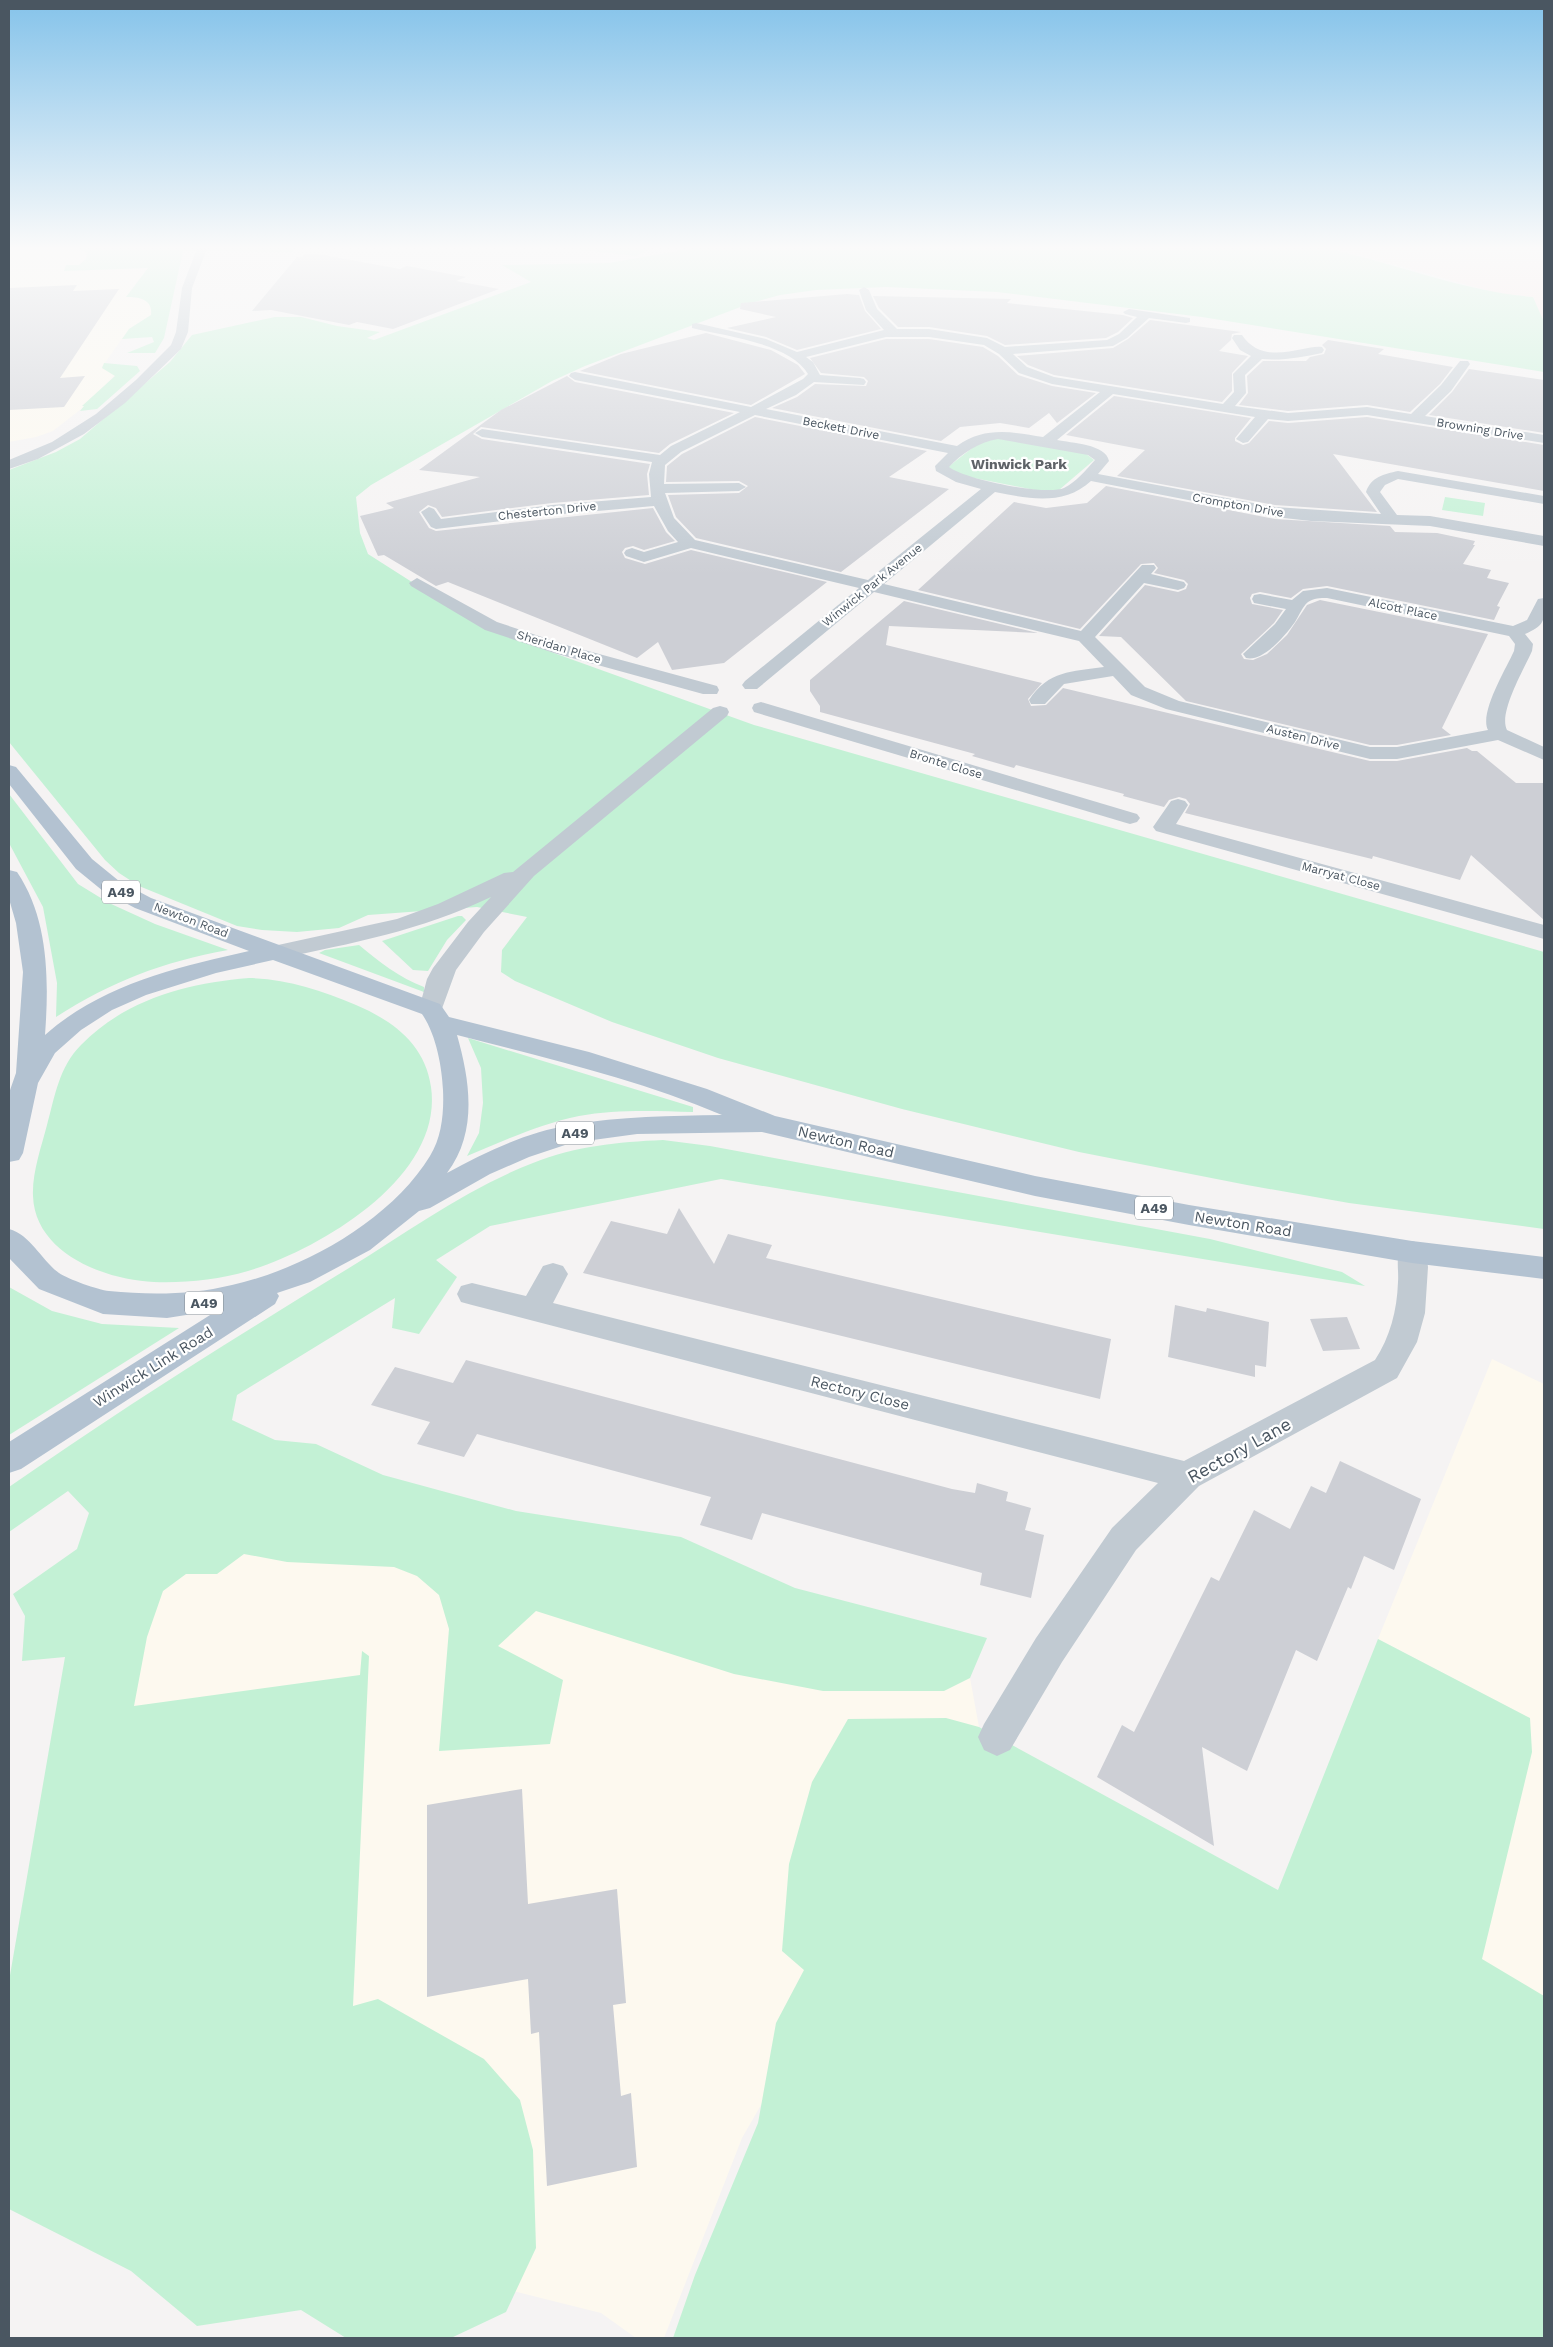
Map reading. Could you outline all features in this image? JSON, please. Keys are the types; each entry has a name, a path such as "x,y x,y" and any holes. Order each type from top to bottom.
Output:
{"main road":[{"name":"Newton Road","path":"9,771 84,864 111,886 144,903 277,952"},
{"path":"9,877 23,908 31,939 34,968 35,1018 28,1076 9,1152"},
{"name":"A49","path":"9,1240 17,1252 34,1270 68,1290 112,1303 167,1306 202,1304 239,1296 297,1276 355,1246 399,1214 431,1178 442,1159 455,1122 457,1105 455,1074 436,1016 277,952"},
{"path":"28,1076 51,1043 66,1030 120,997 161,981 277,952"},
{"name":"Newton Road","path":"436,1016 698,1094 768,1124 1035,1186 1189,1215 1412,1252 1544,1268"},
{"name":"Newton Road","path":"399,1214 480,1167 519,1150 569,1134 637,1125 768,1124"},
{"name":"Winwick Link Road","path":"9,1459 297,1276"}],"street":[{"path":"9,465 47,449 85,429 167,356"},
{"path":"795,356 813,369 812,378"},
{"name":"Browning Drive","path":"1008,356 1023,370 1031,374 1265,416 1298,416 1359,411 1544,439"},
{"path":"1226,409 1240,394 1239,374 1258,357 1276,356"},
{"path":"1450,362 1478,366"},
{"name":"Browning Drive","path":"1415,418 1446,388 1464,364"},
{"name":"Beckett Drive","path":"562,382 581,373 750,411 959,451"},
{"path":"690,543 667,517 657,495 657,467 661,459 750,411 791,392 812,378 862,382"},
{"path":"1046,442 1111,389"},
{"path":"1243,440 1265,416"},
{"path":"481,433 661,459"},
{"path":"990,435 1008,435 1086,450 1098,455 1102,461 1069,491 1055,495 1037,494 956,478 943,472 942,465 959,451 976,439 990,435"},
{"path":"9,457 47,449"},
{"path":"1391,518 1373,492 1374,488 1383,479 1398,475 1544,500"},
{"name":"Crompton Drive","path":"1087,476 1275,512 1321,517 1391,518 1448,524 1544,541"},
{"name":"Chesterton Drive","path":"428,521 587,506 657,495 741,486"},
{"name":"Winwick Park Avenue","path":"730,686 871,586 993,486"},
{"path":"642,557 690,543 1085,637 1144,572 1178,585"},
{"name":"Sheridan Place","path":"417,583 492,626 560,650 730,686"},
{"name":"Alcott Place","path":"1252,654 1282,627 1295,606 1306,595 1327,593 1515,632"},
{"path":"1260,599 1295,606"},
{"path":"1544,603 1534,623 1515,632 1524,644 1523,651 1496,711 1495,726 1500,734 1544,754"},
{"name":"Austen Drive","path":"1085,637 1138,691 1159,701 1358,751 1397,753 1500,734"},
{"path":"1038,700 1058,680 1117,670"},
{"path":"277,952 368,934 407,923 477,895 526,871 741,712 768,700 768,695 765,691 730,686 704,700 706,705 741,712"},
{"name":"Bronte Close","path":"741,712 1130,818"},
{"name":"Marryat Close","path":"1178,804 1163,827 1544,932"},
{"path":"436,1016 439,979 445,968 476,927 526,871"},
{"name":"Rectory Lane","path":"997,1737 1049,1650 1124,1539 1187,1476 1386,1369 1401,1346 1410,1313 1414,1277 1412,1252"},
{"path":"534,1310 553,1274"},
{"name":"Rectory Close","path":"472,1294 1187,1476"}],"shaded area":[{"path":"9,356 110,356 102,367 115,375 85,406 53,431 36,437 9,442"},
{"path":"1492,1359 1544,1384 1544,2040 1447,1983 1518,1712 1378,1639"},
{"path":"130,1441 970,1678 979,1727 742,2138 664,2338 636,2338 601,2313 9,2165"}],"green space":[{"path":"175,356 613,356 552,381 371,485 356,497 360,533 368,554 484,628 754,725 1544,952 1544,1229 1349,1203 1079,1152 902,1109 718,1058 612,1022 515,981 501,972 502,950 527,917 477,907 368,915 339,928 297,932 262,930 237,926 139,886 119,873 105,860 9,742 9,470 56,452 80,439"},
{"path":"1442,356 1544,356 1544,372"},
{"path":"104,363 137,366 140,371 97,409 80,411 84,406 82,406 115,376 102,368"},
{"path":"995,438 1085,453 1094,460 1059,490 1035,490 959,475 948,467 981,441"},
{"path":"1445,497 1485,503 1483,516 1442,510"},
{"path":"9,794 78,884 109,903 155,924 228,950 182,960 139,974 97,993 56,1017 57,983 43,907 9,843"},
{"path":"462,916 466,920 447,940 428,971 413,970 382,941"},
{"path":"359,945 398,974 424,987 424,992 319,953 325,950"},
{"path":"249,978 291,983 330,995 370,1011 405,1036 422,1058 428,1072 431,1087 430,1120 418,1151 398,1179 371,1204 341,1227 309,1246 248,1271 225,1277 201,1280 154,1282 115,1276 76,1260 46,1234 37,1216 33,1196 35,1169 55,1093 68,1063 81,1045 99,1029 138,1005 181,989 226,980"},
{"path":"468,1038 693,1107 693,1112 622,1111 579,1116 536,1128 467,1156 479,1133 483,1103 481,1068"},
{"path":"663,1140 710,1146 1210,1239 1342,1272 1365,1286 721,1179 490,1226 436,1260 457,1277 419,1334 392,1328 395,1298 237,1395 232,1420 275,1440 316,1444 383,1475 516,1511 681,1537 795,1588 987,1638 970,1678 944,1691 823,1691 734,1674 536,1611 498,1646 563,1680 550,1744 439,1751 449,1629 439,1595 417,1576 394,1567 287,1562 244,1554 217,1574 186,1574 163,1591 147,1637 134,1706 360,1675 362,1651 369,1656 353,2006 378,1999 484,2059 520,2100 533,2150 536,2248 506,2312 451,2338 346,2338 301,2310 197,2326 131,2271 9,2209 9,1981 65,1657 22,1661 25,1616 13,1594 77,1549 89,1513 68,1491 9,1532 9,1487 177,1375 462,1197 509,1173 549,1157 613,1144"},
{"path":"9,1287 52,1311 102,1324 179,1328 9,1435"},
{"path":"1378,1639 1530,1718 1532,1752 1482,1959 1544,1996 1544,2338 673,2338 695,2275 758,2123 776,2023 804,1970 782,1951 789,1864 812,1782 848,1719 946,1718 979,1727 1278,1890"}],"building":[{"path":"9,356 75,356 60,378 85,376 64,407 9,410"},
{"path":"617,356 781,356 798,365 805,374 751,405 580,371"},
{"path":"820,356 997,356 1018,375 1052,386 1096,393 1057,423 1049,413 1029,428 1000,423 960,427 941,441 772,408 797,397 815,384 866,386 868,381 864,377 821,373 810,358"},
{"path":"1017,356 1248,356 1232,373 1232,391 1222,402 1054,375 1028,365"},
{"path":"1387,356 1453,367 1440,384 1410,412 1367,405 1288,411 1239,405 1248,393 1247,376 1263,361 1306,361 1310,357"},
{"path":"1469,369 1544,380 1544,433 1429,415 1452,392"},
{"path":"567,376 575,382 734,413 670,444 659,453 481,427 473,434 482,439 650,464 647,474 649,495 552,503 442,517 436,508 428,505 419,512 429,528 436,531 653,508 666,532 675,541 644,550 633,546 625,548 622,552 625,558 645,564 691,550 827,582 724,663 672,670 658,642 637,658 448,582 436,586 384,555 378,556 360,516 394,508 386,503 480,477 419,470 501,410"},
{"path":"1114,396 1251,418 1235,438 1235,441 1243,445 1249,443 1269,421 1288,423 1367,417 1544,445 1544,491 1333,454 1377,512 1275,505 1117,476 1145,450 1066,435"},
{"path":"755,417 927,451 889,477 949,489 841,572 696,538 676,517 668,495 739,493 748,486 739,481 666,482 667,466 682,454"},
{"path":"1106,486 1275,519 1390,526 1395,532 1437,533 1475,541 1473,545 1475,545 1463,564 1491,570 1487,578 1509,583 1497,606 1500,607 1494,620 1327,586 1303,589 1291,598 1260,592 1252,594 1250,598 1252,604 1283,610 1274,623 1241,654 1244,659 1253,660 1267,654 1287,635 1307,605 1320,600 1488,634 1442,728 1451,735 1397,745 1370,745 1186,701 1121,637 1099,636 1145,585 1178,592 1186,589 1188,584 1184,580 1154,573 1158,568 1154,563 1141,564 1080,629 918,590 1014,502 1046,508 1087,503"},
{"path":"904,601 1038,633 889,626 886,645 1042,683 1028,699 1031,706 1046,705 1063,688 1370,761 1397,761 1467,748 1477,751 1516,783 1544,783 1544,920 1471,855 1460,880 1373,856 1372,859 1185,813 1190,804 1186,799 1179,797 1169,800 1164,807 1123,796 1124,794 1016,765 1014,768 972,756 975,754 820,712 820,706 810,691 810,680"},
{"path":"679,1208 714,1264 728,1234 772,1245 766,1258 1111,1339 1100,1399 583,1273 611,1221 667,1234"},
{"path":"1175,1305 1206,1312 1207,1308 1269,1322 1266,1367 1255,1365 1255,1377 1168,1357"},
{"path":"1347,1317 1360,1349 1323,1351 1310,1319"},
{"path":"466,1360 952,1489 975,1493 977,1483 1008,1492 1006,1501 1031,1508 1025,1530 1044,1535 1031,1598 980,1585 982,1573 762,1513 752,1540 700,1525 711,1497 477,1434 464,1457 417,1444 430,1422 371,1405 395,1367 453,1383"},
{"path":"1340,1461 1421,1499 1394,1570 1364,1556 1351,1589 1348,1587 1317,1661 1296,1650 1247,1771 1202,1747 1214,1846 1097,1777 1122,1725 1134,1732 1211,1577 1219,1581 1254,1510 1290,1529 1311,1486 1326,1493"},
{"path":"522,1789 528,1904 617,1889 626,2003 613,2005 621,2096 631,2093 637,2167 547,2186 539,2032 531,2034 528,1979 427,1997 427,1805"}],"district":[{"name":"Winwick Park","path":"1019,464"}]}
